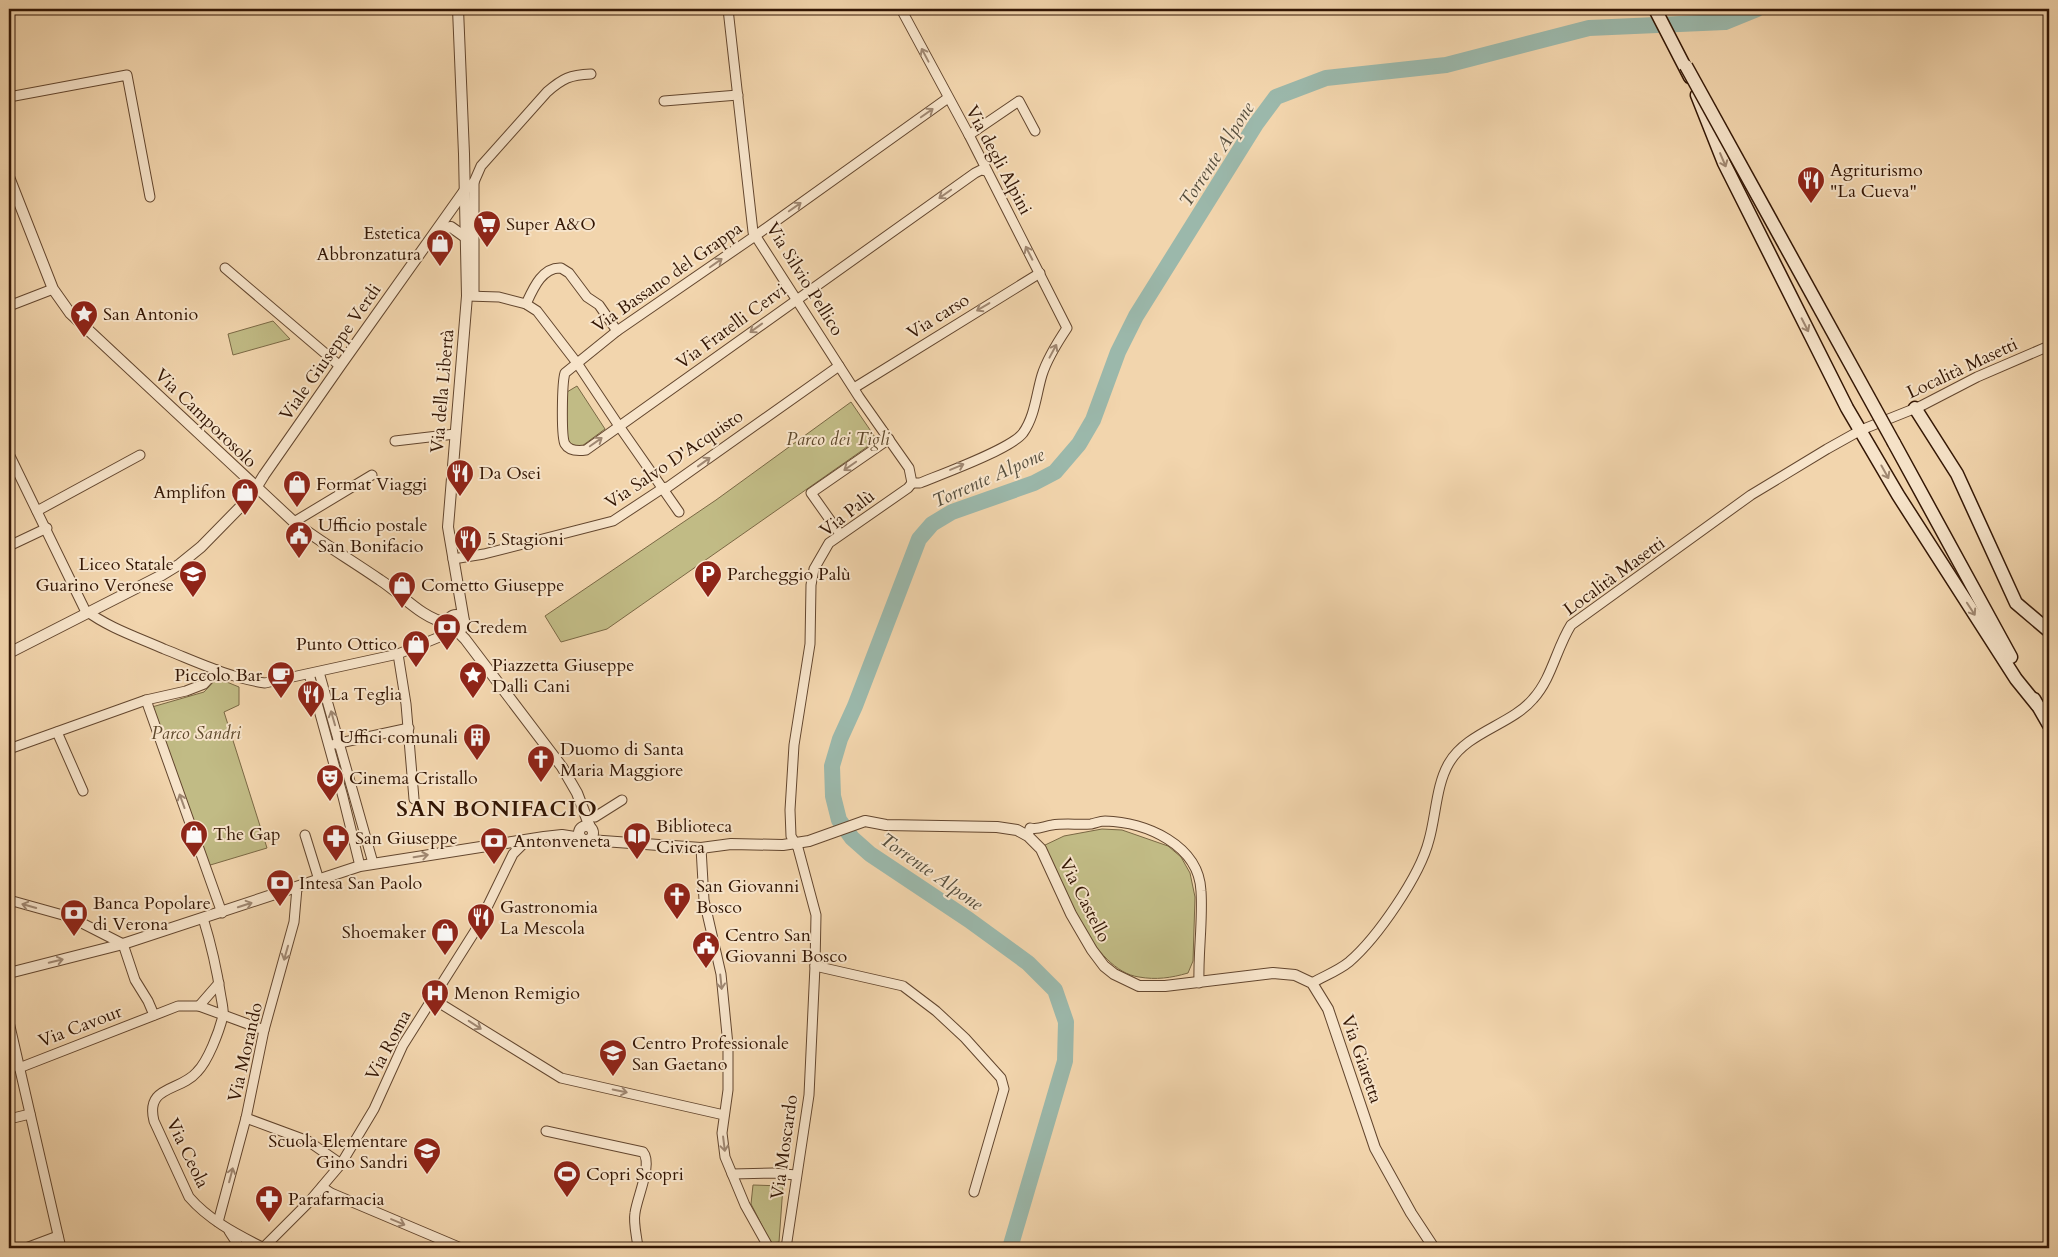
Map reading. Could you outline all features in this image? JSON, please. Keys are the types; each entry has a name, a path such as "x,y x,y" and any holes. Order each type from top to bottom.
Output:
{"main road":[{"path":"1655,9 2049,724"},
{"path":"1686,66 1724,163 1847,408 1898,496 2016,679 2037,705"},
{"path":"1915,408 1957,474 2016,603 2049,631"}],"street":[{"name":"Via della Libertà","path":"455,625 460,594 448,527 455,434 470,296 465,237 468,220 465,190 458,9"},
{"name":"Via Silvio Pellico","path":"728,9 753,232 795,299 909,468 912,483"},
{"name":"Via degli Alpini","path":"901,9 969,135 1067,328"},
{"path":"591,74 572,75 558,82 481,166 474,182 468,220 470,296 499,297 526,304 537,311 577,363 679,512"},
{"path":"9,97 127,75 150,197"},
{"path":"664,101 738,96"},
{"name":"Via Bassano del Grappa","path":"571,449 565,445 563,437 565,374 617,331 756,236 948,98"},
{"path":"969,135 1019,101 1035,131"},
{"name":"Via Fratelli Cervi","path":"571,449 586,450 795,299 975,173 981,170 987,171"},
{"name":"Via Camporosolo","path":"9,177 52,289 70,313 294,522 315,538 382,580 432,619 455,625 562,767 581,803 586,832"},
{"path":"465,190 474,182"},
{"name":"Viale Giuseppe Verdi","path":"9,654 180,564 232,518 256,488 465,190"},
{"name":"Viale Giuseppe Verdi","path":"433,236 444,228 468,220"},
{"path":"451,227 465,237"},
{"path":"225,268 340,366"},
{"path":"526,304 533,288 540,279 550,270 561,268 569,273 587,296 599,305 617,331"},
{"name":"Via carso","path":"854,388 1040,273"},
{"path":"9,306 52,289"},
{"name":"Via Palù","path":"795,844 791,836 791,785 794,745 810,644 811,585 814,570 819,559 830,542 908,488 912,483 920,483 998,450 1014,442 1023,434 1029,422 1042,376 1067,328"},
{"name":"Località Masetti","path":"1312,983 1348,963 1375,933 1420,867 1429,840 1443,778 1449,763 1461,749 1533,700 1549,676 1564,637 1571,625 1751,496 1861,430 1915,408 1977,377 2049,346"},
{"name":"Via Salvo D'Acquisto","path":"453,559 484,554 613,521 663,488 668,487 840,366"},
{"path":"396,441 455,434"},
{"path":"840,534 811,493 888,439"},
{"path":"37,511 140,455"},
{"path":"10,458 47,528 86,610 108,625 217,670 247,681 265,683 398,654 440,638 455,625"},
{"path":"294,522 372,475"},
{"path":"9,546 47,528"},
{"path":"398,654 409,728 414,799"},
{"path":"9,749 146,700 186,691 204,684 217,670"},
{"path":"319,672 372,863"},
{"path":"309,674 344,797 360,866"},
{"path":"146,700 222,912"},
{"path":"330,746 409,728"},
{"path":"57,732 84,791"},
{"path":"344,797 354,794"},
{"path":"596,817 622,800"},
{"path":"9,973 123,944 372,863 586,832 617,841 701,848 731,844 795,844 865,822 900,826 997,827 1017,830 1028,836 1030,828 1038,829 1051,825 1090,824 1104,821 1130,824 1159,833 1188,856 1197,874 1201,890 1199,983 1273,973 1295,975 1312,983"},
{"path":"305,835 319,880"},
{"name":"Via Castello","path":"1028,836 1041,849 1071,914 1092,950 1104,966 1114,974 1139,986 1199,983"},
{"name":"Via Roma","path":"264,1247 322,1187 341,1164 374,1109 403,1045 416,1022 433,999 477,928 513,854 526,841"},
{"name":"Via Moscardo","path":"786,1248 808,1095 815,966 816,915 795,844"},
{"path":"701,848 704,900 720,974 728,1045 728,1090 722,1133 725,1158 745,1205 769,1248"},
{"name":"Via Morando","path":"218,1222 246,1118 264,1030 294,922 296,888"},
{"path":"9,900 70,917 123,944 135,980 154,1015"},
{"name":"Via Ceola","path":"203,918 214,958 223,1014 204,1063 196,1074 160,1094 152,1104 151,1111 190,1198 197,1206 229,1231 264,1247"},
{"path":"815,966 903,986 950,1025 1001,1078 1004,1089 974,1192"},
{"path":"219,983 199,1006 264,1030"},
{"name":"Via Giaretta","path":"1312,983 1328,1009 1375,1148 1411,1213 1434,1248"},
{"path":"433,999 561,1078 724,1115"},
{"name":"Via Cavour","path":"19,1068 178,1006 199,1006"},
{"path":"9,1022 61,1248"},
{"path":"9,1119 30,1114"},
{"path":"246,1118 308,1141 341,1164"},
{"path":"546,1130 643,1152 646,1156 647,1166 634,1215 638,1248"},
{"path":"732,1174 773,1173 796,1175"},
{"path":"322,1187 331,1193 461,1248"},
{"name":"Via Ceola","path":"229,1231 240,1248"},
{"path":"26,1248 58,1236"}],"green space":[{"path":"273,321 290,339 233,355 228,334"},
{"path":"577,386 605,429 582,446 572,446 566,435 565,428 567,392"},
{"name":"Parco dei Tigli","path":"851,402 877,440 607,629 561,642 545,616 716,500"},
{"name":"Parco Sandri","path":"217,678 239,687 239,705 224,712 267,848 207,866 152,707 204,692"},
{"path":"1102,829 1122,830 1168,846 1181,857 1190,873 1195,897 1193,961 1188,973 1170,977 1151,978 1139,977 1122,971 1107,959 1093,943 1080,923 1043,846 1064,836"},
{"path":"753,1185 783,1186 779,1242 771,1243 751,1204"}],"waterway":[{"name":"Torrente Alpone","path":"1010,1248 1065,1061 1066,1022 1055,990 1028,963 969,920 870,854 852,838 839,820 833,796 832,766 840,739 855,706 919,539 932,524 952,512 1034,483 1055,472 1079,444 1093,420 1118,352 1136,316 1256,124 1276,97 1326,78 1446,65 1589,28 1725,22 1757,9"}],"place":[{"name":"Agriturismo \"La Cueva\"","path":"1811,204"},
{"name":"Super A&O","path":"487,248"},
{"name":"Estetica Abbronzatura","path":"440,267"},
{"name":"San Antonio","path":"84,338"},
{"name":"Da Osei","path":"460,497"},
{"name":"Format Viaggi","path":"297,508"},
{"name":"Amplifon","path":"245,516"},
{"name":"Ufficio postale San Bonifacio","path":"299,559"},
{"name":"5 Stagioni","path":"468,563"},
{"name":"Liceo Statale Guarino Veronese","path":"193,598"},
{"name":"Parcheggio Palù","path":"708,598"},
{"name":"Cometto Giuseppe","path":"402,609"},
{"name":"Credem","path":"447,651"},
{"name":"Punto Ottico","path":"416,668"},
{"name":"Piccolo Bar","path":"281,699"},
{"name":"Piazzetta Giuseppe Dalli Cani","path":"473,699"},
{"name":"La Teglia","path":"311,718"},
{"name":"Uffici comunali","path":"477,761"},
{"name":"Duomo di Santa Maria Maggiore","path":"541,783"},
{"name":"Cinema Cristallo","path":"330,802"},
{"name":"The Gap","path":"194,858"},
{"name":"Biblioteca Civica","path":"637,860"},
{"name":"San Giuseppe","path":"336,862"},
{"name":"Antonveneta","path":"494,865"},
{"name":"Intesa San Paolo","path":"280,907"},
{"name":"San Giovanni Bosco","path":"677,920"},
{"name":"Banca Popolare di Verona","path":"74,937"},
{"name":"Gastronomia La Mescola","path":"481,941"},
{"name":"Shoemaker","path":"445,956"},
{"name":"Centro San Giovanni Bosco","path":"706,969"},
{"name":"Menon Remigio","path":"435,1017"},
{"name":"Centro Professionale San Gaetano","path":"613,1077"},
{"name":"Scuola Elementare Gino Sandri","path":"427,1175"},
{"name":"Copri Scopri","path":"567,1198"},
{"name":"Parafarmacia","path":"269,1223"}],"district":[{"name":"SAN BONIFACIO","path":"497,808"}]}
